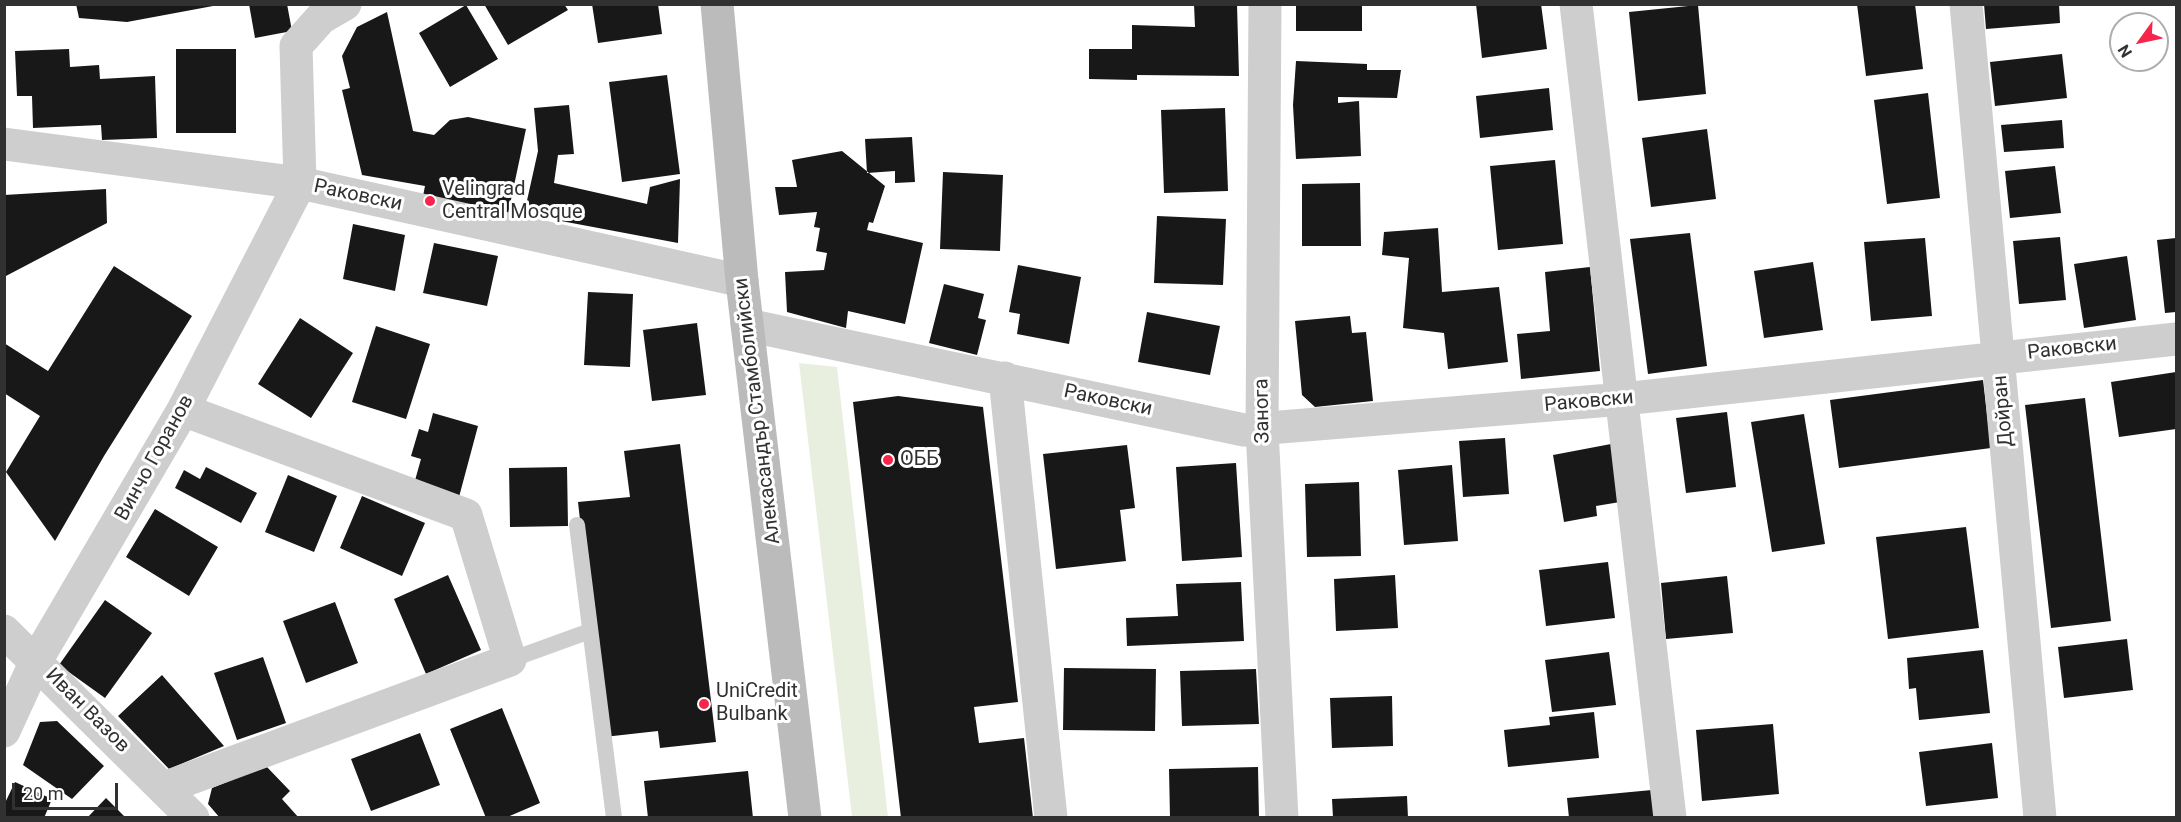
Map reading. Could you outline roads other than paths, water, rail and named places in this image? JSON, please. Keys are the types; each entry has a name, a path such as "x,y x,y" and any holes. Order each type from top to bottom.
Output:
{"main road":[{"name":"Алекасандър Стамболийски","path":"717,4 742,281 805,818"}],"street":[{"name":"Занога","path":"1265,4 1262,430 1281,818"},
{"path":"1576,4 1670,818"},
{"name":"Дойран","path":"1966,4 2040,818"},
{"path":"300,183 296,46 329,9"},
{"name":"Раковски","path":"4,144 300,183 742,281"},
{"name":"Винчо Горанов","path":"4,731 36,661 183,410 300,183"},
{"name":"Раковски","path":"747,324 1244,430 1623,399 2176,339"},
{"path":"1005,378 1051,818"},
{"path":"164,788 510,660 466,515 183,410"},
{"name":"Иван Вазов","path":"4,631 193,818"}],"lane":[{"path":"577,525 614,818"},
{"path":"510,660 590,631"}],"place":[{"name":"Velingrad Central Mosque","path":"430,201"},
{"name":"ОББ","path":"888,460"},
{"name":"UniCredit Bulbank","path":"704,704"}]}
